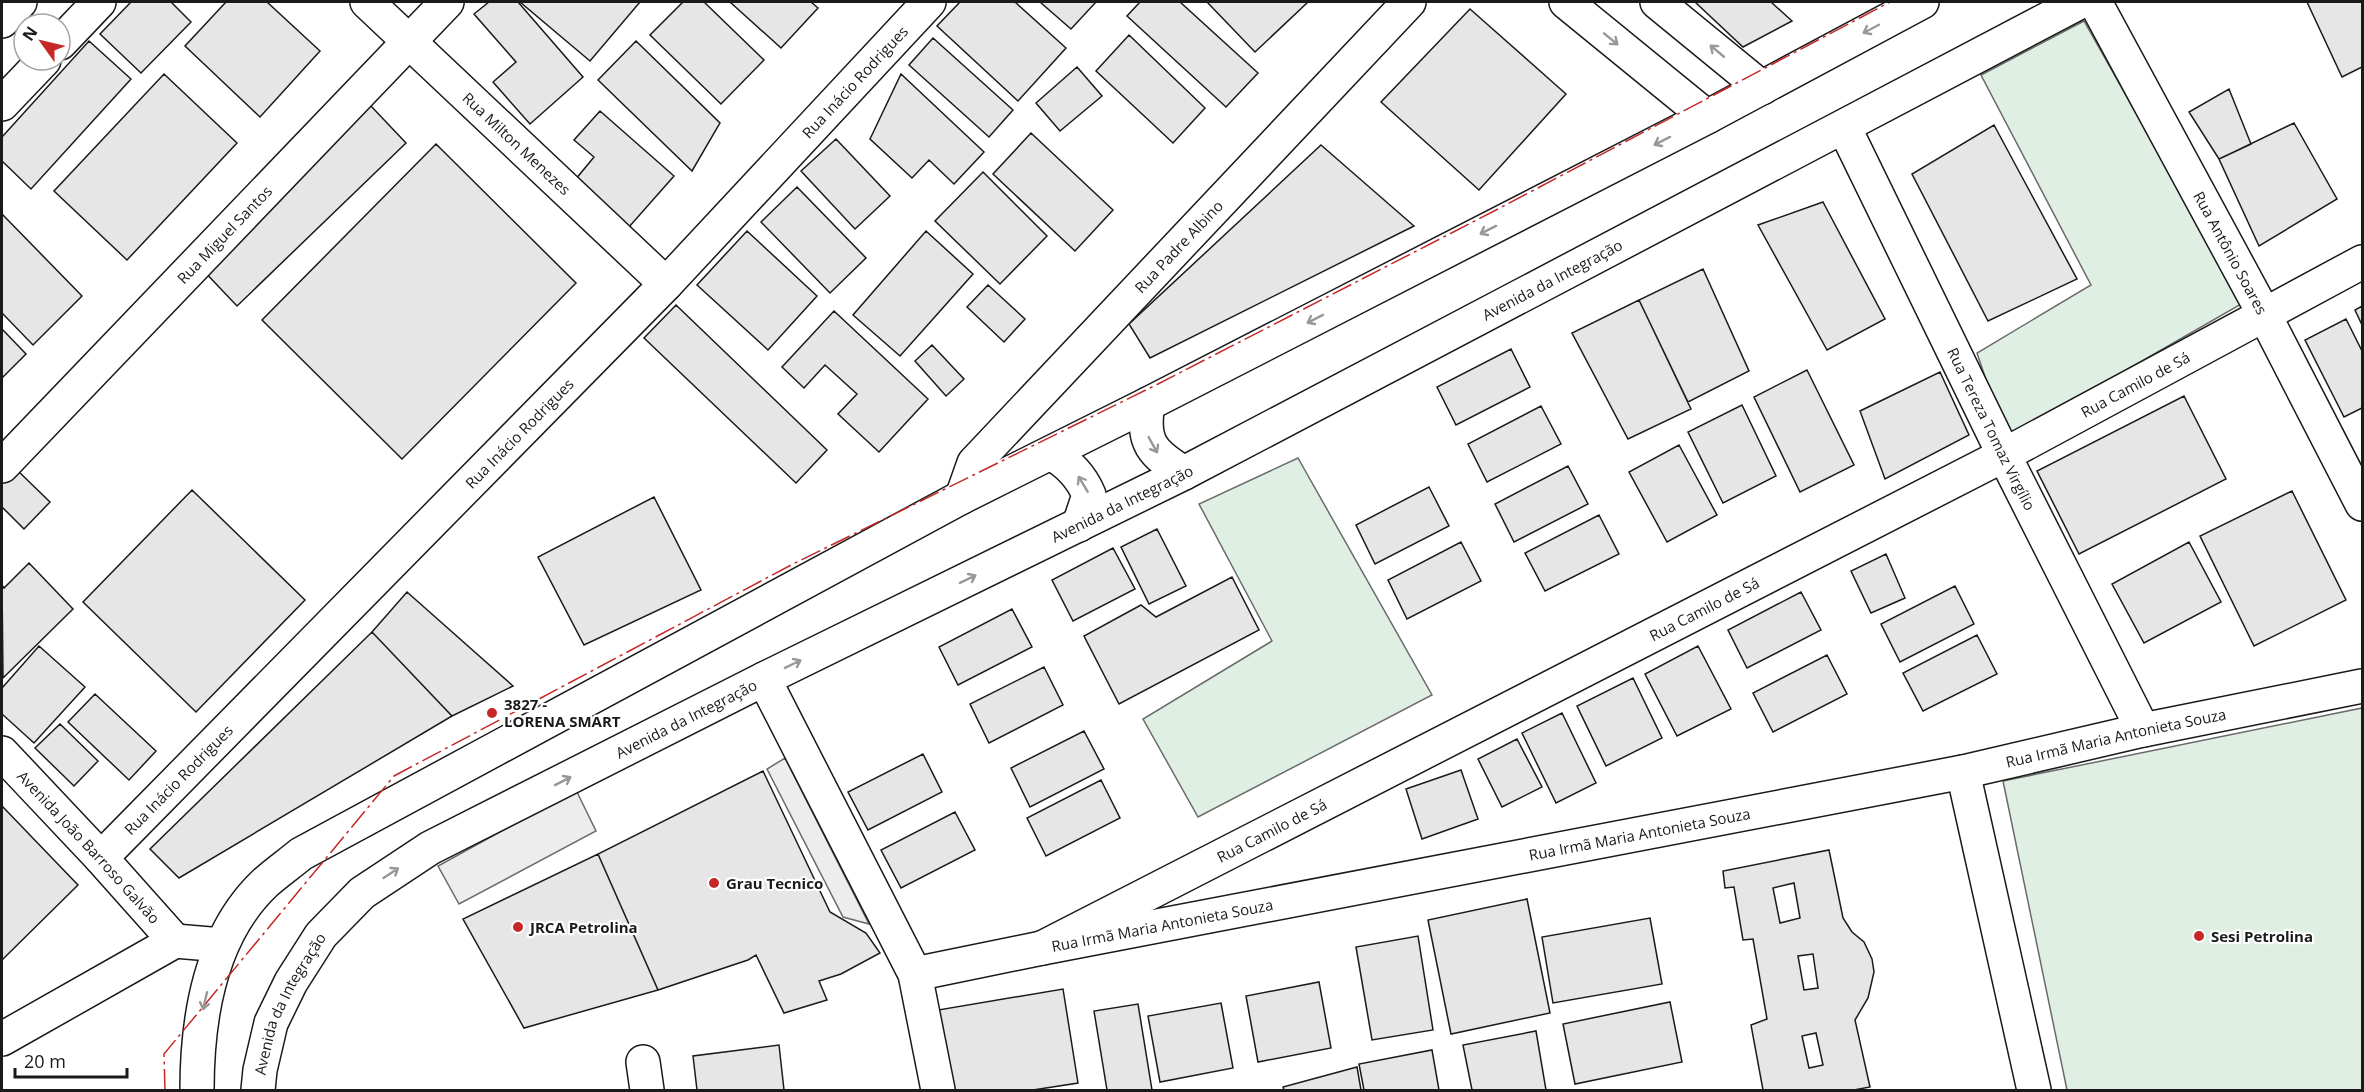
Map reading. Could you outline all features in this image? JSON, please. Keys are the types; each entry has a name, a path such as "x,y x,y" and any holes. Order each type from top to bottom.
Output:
{"street":[{"path":"2,21 20,2"},
{"path":"72,30 99,2"},
{"name":"Rua Milton Menezes","path":"367,2 666,284"},
{"name":"Rua Miguel Santos","path":"2,466 447,2"},
{"name":"Rua Inácio Rodrigues","path":"101,858 666,284 929,2"},
{"name":"Rua Padre Albino","path":"962,497 974,463 1408,2"},
{"path":"1566,2 1707,117"},
{"path":"1657,2 1762,88"},
{"path":"197,1090 201,1020 208,988 222,945 246,906 264,884 301,854 962,497 1707,117 1922,2"},
{"name":"Avenida da Integração","path":"258,1090 271,1023 291,982 321,935 362,893 430,848 764,679 1184,473 2080,2"},
{"name":"Rua Antônio Soares","path":"2095,2 2264,314 2362,504"},
{"path":"2,104 33,72"},
{"name":"Rua Tereza Tomaz Virgílio","path":"1844,127 2004,455 2143,730"},
{"name":"Rua Camilo de Sá","path":"1042,948 2004,455 2362,262"},
{"path":"1148,404 1145,421 1148,437 1154,449 1160,458 1184,473"},
{"path":"1051,453 1068,463 1083,481 1089,495 1079,525"},
{"path":"2312,696 2362,662"},
{"path":"764,679 915,974 938,1090"},
{"name":"Rua Irmã Maria Antonieta Souza","path":"915,974 1963,772 2143,730 2362,686"},
{"name":"Avenida João Barroso Galvão","path":"2,753 175,941"},
{"path":"1963,772 2034,1090"},
{"path":"2,1040 175,941 222,945"}],"green space":[{"path":"2084,21 2243,303 2006,439 1977,353 2091,285 1981,75"},
{"path":"1298,458 1432,695 1198,817 1143,719 1272,641 1199,504"},
{"name":"Sesi Petrolina","path":"2362,708 2362,1090 2067,1090 2003,781"}],"shaded area":[{"path":"785,758 869,924 843,917 767,769"},
{"path":"576,790 596,831 459,904 438,866"}],"building":[{"path":"131,2 171,2 191,22 141,73 100,34"},
{"path":"226,2 267,2 320,51 260,117 185,46"},
{"path":"489,2 518,2 583,77 530,124 493,82 516,62 474,14"},
{"path":"520,2 640,2 590,61"},
{"path":"683,2 704,2 764,60 721,104 650,35"},
{"path":"730,2 811,2 818,8 781,48"},
{"path":"960,2 1015,2 1066,48 1018,101 937,26"},
{"path":"1040,2 1096,2 1071,29"},
{"path":"1140,2 1180,2 1258,73 1226,107 1127,16"},
{"path":"1207,2 1308,2 1255,52"},
{"path":"1695,2 1771,2 1792,21 1743,47"},
{"path":"2307,2 2362,2 2362,67 2342,77"},
{"path":"1470,9 1566,94 1479,190 1381,102"},
{"path":"1129,35 1205,108 1173,143 1096,71"},
{"path":"933,38 1013,110 989,137 909,65"},
{"path":"89,41 131,79 31,189 2,161 2,137 61,72 72,72 72,60"},
{"path":"636,41 720,123 692,171 598,80"},
{"path":"1077,67 1102,96 1060,131 1036,103"},
{"path":"164,74 237,143 127,260 54,191"},
{"path":"901,74 984,152 954,184 929,160 912,178 870,139"},
{"path":"2229,89 2251,144 2219,159 2189,112"},
{"path":"370,105 406,143 237,306 201,268"},
{"path":"600,111 674,176 629,227 575,180 594,157 574,140"},
{"path":"2294,123 2337,199 2259,246 2219,159"},
{"path":"1994,125 2077,279 1988,321 1912,174"},
{"path":"1031,133 1113,210 1075,251 993,174"},
{"path":"836,139 890,196 855,229 801,171"},
{"path":"436,144 576,283 402,459 262,320"},
{"path":"1321,145 1414,226 1150,358 1129,324"},
{"path":"983,172 1047,236 1000,284 935,221"},
{"path":"797,187 866,258 830,293 761,222"},
{"path":"1823,202 1885,319 1827,350 1758,225"},
{"path":"2,214 82,296 33,345 2,313"},
{"path":"747,231 817,296 768,350 697,285"},
{"path":"926,231 973,274 900,356 853,315"},
{"path":"1703,269 1749,371 1688,402 1639,300"},
{"path":"988,285 1025,319 1004,342 967,307"},
{"path":"1639,300 1691,409 1628,439 1572,333"},
{"path":"676,305 827,450 796,483 644,338"},
{"path":"2362,306 2362,325 2355,310"},
{"path":"834,311 928,399 879,452 838,414 857,394 825,365 804,388 782,367"},
{"path":"2346,319 2362,351 2362,408 2344,417 2305,340"},
{"path":"2,329 26,354 2,378"},
{"path":"932,345 964,379 946,396 915,361"},
{"path":"1511,349 1530,387 1456,425 1437,387"},
{"path":"1807,370 1854,465 1800,492 1754,397"},
{"path":"1940,372 1969,435 1885,479 1860,411"},
{"path":"2184,396 2226,479 2079,554 2037,471"},
{"path":"1742,405 1776,476 1723,503 1688,432"},
{"path":"1541,406 1561,444 1487,482 1468,444"},
{"path":"1679,445 1717,515 1667,542 1629,472"},
{"path":"1568,466 1588,504 1514,542 1495,504"},
{"path":"16,469 50,502 24,529 2,507 2,484"},
{"path":"1429,487 1449,526 1375,564 1356,525"},
{"path":"192,490 305,600 196,712 83,602"},
{"path":"2292,491 2346,600 2254,646 2200,536"},
{"path":"654,497 701,590 584,645 538,557"},
{"path":"1599,515 1619,554 1545,591 1525,553"},
{"path":"1157,529 1186,586 1149,604 1121,547"},
{"path":"1461,542 1481,581 1407,619 1388,580"},
{"path":"2189,542 2221,602 2144,643 2112,584"},
{"path":"1113,548 1135,589 1073,621 1052,580"},
{"path":"1886,554 1905,598 1871,613 1851,571"},
{"path":"29,563 73,609 3,678 2,585 4,588"},
{"path":"1232,577 1259,630 1119,704 1084,636 1141,605 1156,617"},
{"path":"1955,586 1974,624 1900,662 1881,624"},
{"path":"407,592 513,686 452,716 372,632"},
{"path":"1801,592 1821,630 1747,668 1728,630"},
{"path":"1012,609 1032,647 958,685 939,647"},
{"path":"372,632 452,716 179,878 150,849"},
{"path":"1977,635 1997,674 1923,711 1903,673"},
{"path":"39,646 85,687 34,743 2,714 2,688"},
{"path":"1698,646 1731,709 1677,736 1645,674"},
{"path":"1827,655 1847,694 1773,732 1753,693"},
{"path":"1044,667 1063,705 989,743 970,704"},
{"path":"1633,678 1662,738 1606,766 1577,706"},
{"path":"95,694 156,751 129,780 68,722"},
{"path":"1562,713 1596,783 1556,803 1522,733"},
{"path":"60,724 98,761 74,786 35,748"},
{"path":"1084,731 1104,769 1030,807 1011,768"},
{"path":"1517,739 1542,787 1502,807 1478,759"},
{"path":"923,754 942,792 868,830 848,792"},
{"path":"1461,770 1478,819 1422,839 1406,789"},
{"name":"Grau Tecnico","path":"763,771 830,912 866,933 880,953 841,974 819,981 827,1000 784,1013 756,955 748,960 658,990 598,854"},
{"path":"1101,780 1120,818 1046,856 1027,818"},
{"path":"2,806 78,885 2,960"},
{"path":"955,812 975,850 901,888 881,850"},
{"path":"1829,850 1843,918 1852,932 1864,942 1872,959 1874,972 1868,998 1855,1020 1870,1087 1854,1090 1763,1090 1751,1025 1767,1019 1753,939 1743,940 1734,887 1725,888 1723,871","holes":["1794,883 1800,918 1780,923 1773,888","1813,954 1818,988 1804,990 1798,956","1816,1033 1823,1065 1809,1068 1802,1036"]},
{"path":"598,854 658,990 524,1028 463,919"},
{"path":"1527,899 1550,1013 1451,1034 1428,920"},
{"path":"1650,918 1662,984 1553,1003 1542,937"},
{"path":"1418,936 1433,1030 1372,1040 1356,947"},
{"path":"1319,982 1331,1048 1258,1062 1246,996"},
{"path":"1063,989 1078,1083 1033,1090 950,1090 938,1010"},
{"path":"1670,1002 1682,1062 1575,1084 1563,1024"},
{"path":"1221,1003 1233,1068 1160,1082 1148,1016"},
{"path":"1138,1004 1152,1090 1107,1090 1094,1011"},
{"path":"1536,1031 1546,1090 1472,1090 1463,1045"},
{"path":"779,1045 784,1090 697,1090 693,1056"},
{"path":"1432,1050 1439,1090 1364,1090 1359,1064"},
{"path":"1357,1067 1361,1090 1284,1090 1283,1087"}],"power":[{"path":"165,1090 164,1054 394,776 793,564 1158,384 1498,209 1890,2"}],"place":[{"name":"3827 - LORENA SMART","path":"492,713"},
{"name":"Grau Tecnico","path":"714,883"},
{"name":"JRCA Petrolina","path":"518,927"},
{"name":"Sesi Petrolina","path":"2199,936"}]}
